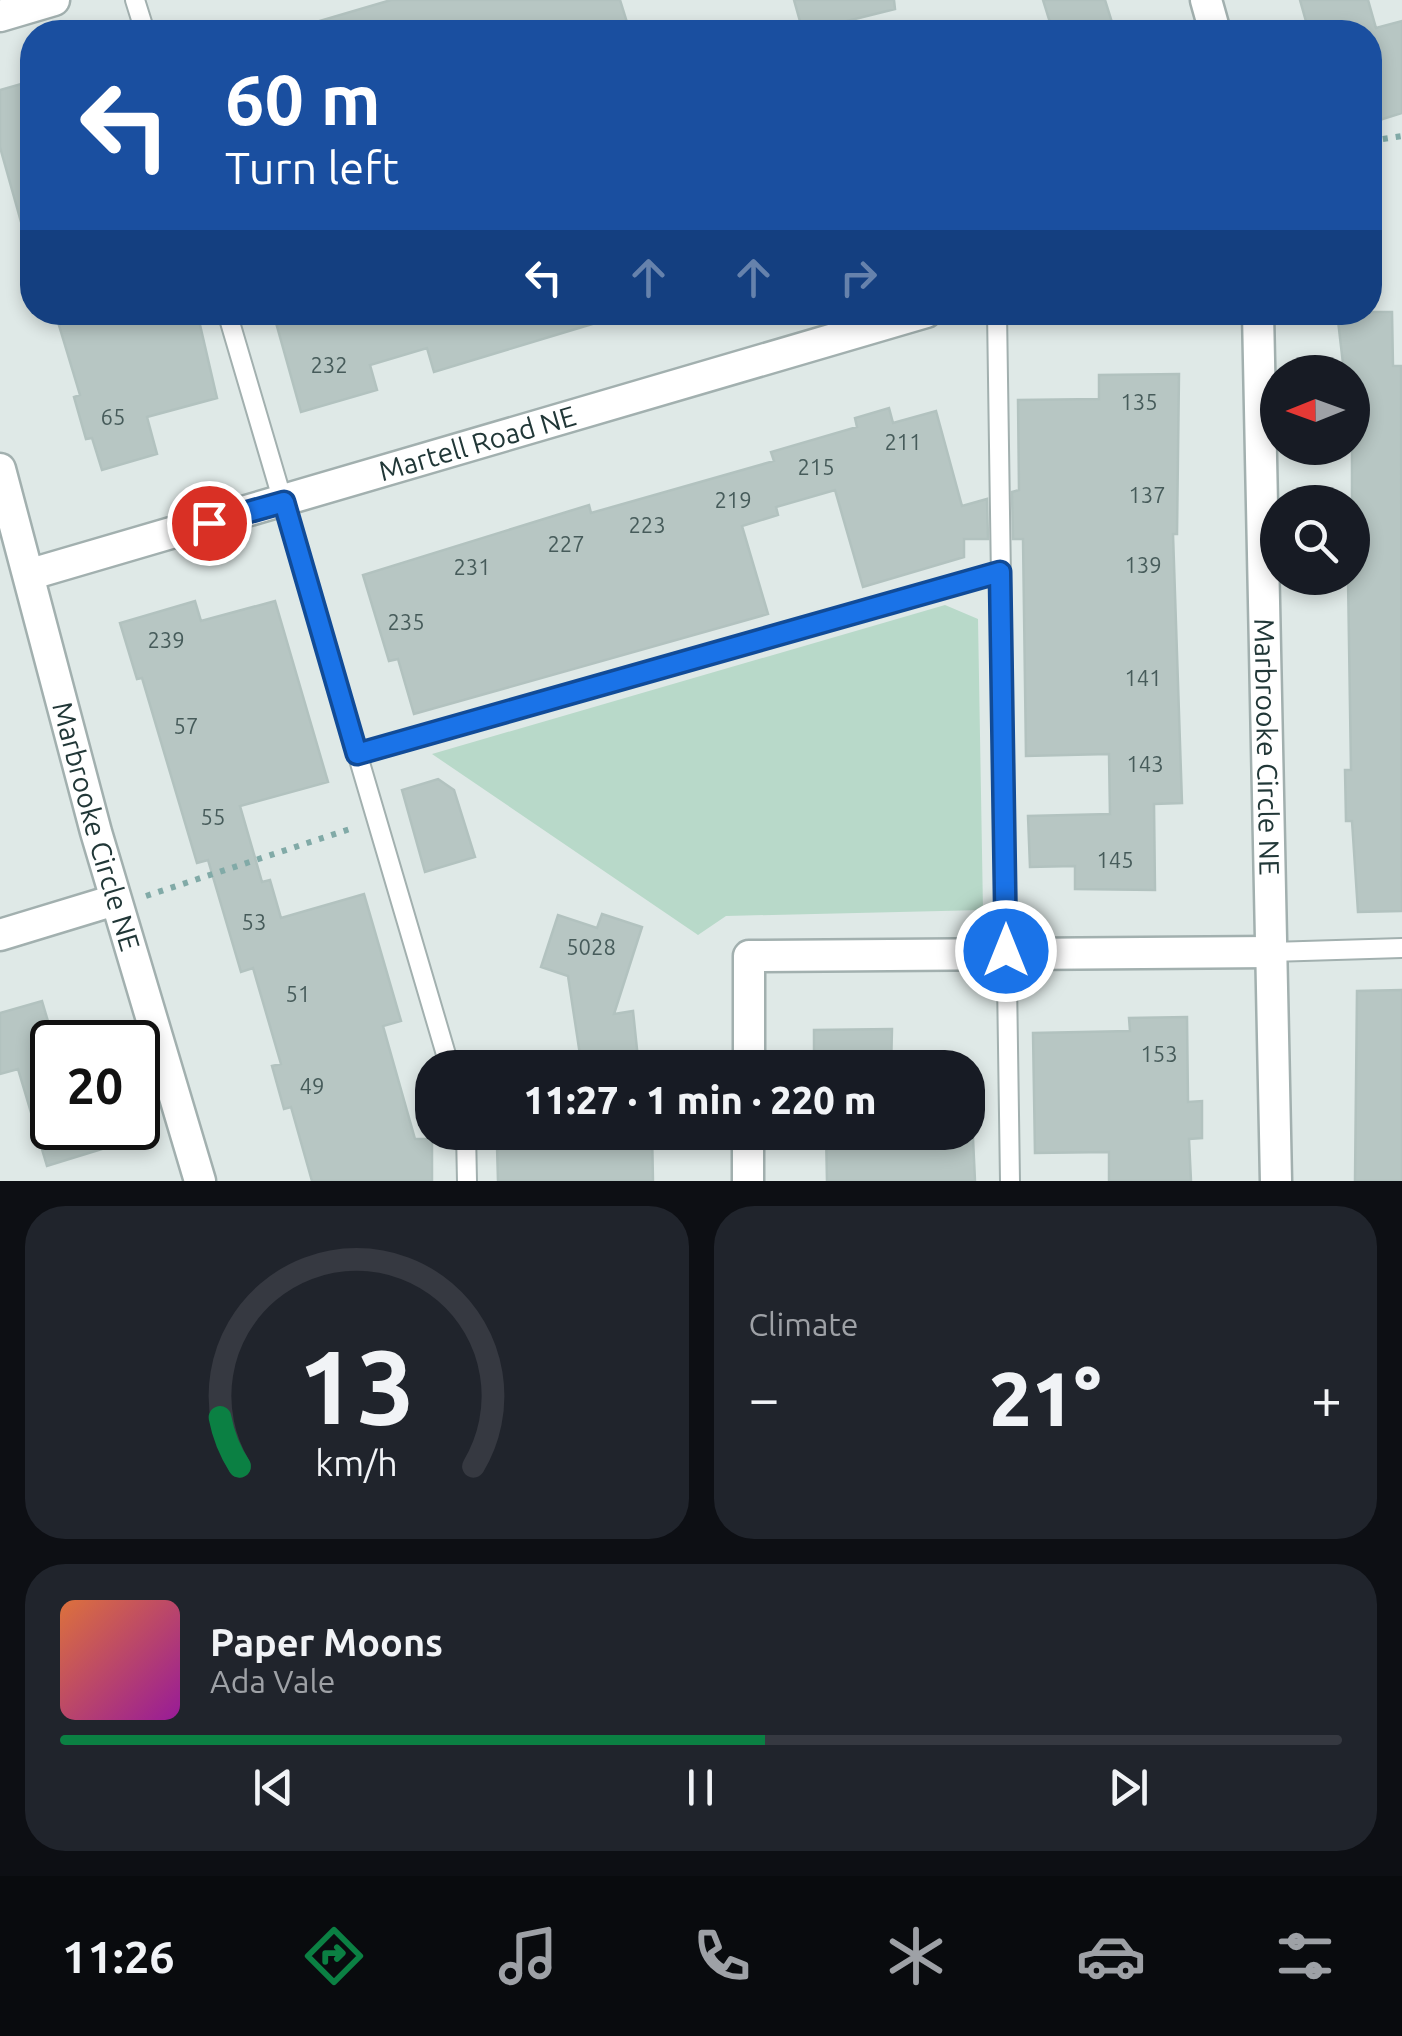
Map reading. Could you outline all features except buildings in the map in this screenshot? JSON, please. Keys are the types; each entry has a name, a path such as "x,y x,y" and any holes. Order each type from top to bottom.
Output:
{"street":[{"path":"0,16 54,0"},
{"name":"Martell Road NE","path":"31,574 882,325"},
{"name":"Marbrooke Circle NE","path":"1258,325 1276,1181"},
{"name":"Marbrooke Circle NE","path":"0,470 31,574 115,900 200,1181"},
{"path":"0,936 115,900"},
{"path":"748,1050 749,956 1006,951 1271,952"},
{"path":"748,1150 748,1181"}],"lane":[{"path":"231,325 445,1050"},
{"path":"997,325 1010,1181"},
{"path":"357,754 1000,572"},
{"path":"1271,952 1402,948"},
{"path":"466,1150 467,1181"}],"path":[{"path":"115,900 151,895 376,820"}],"green space":[{"path":"945,605 978,619 983,910 726,916 698,935 432,754"}],"route":[{"path":"209,523 284,502 357,754 1000,572 1006,951"}]}
